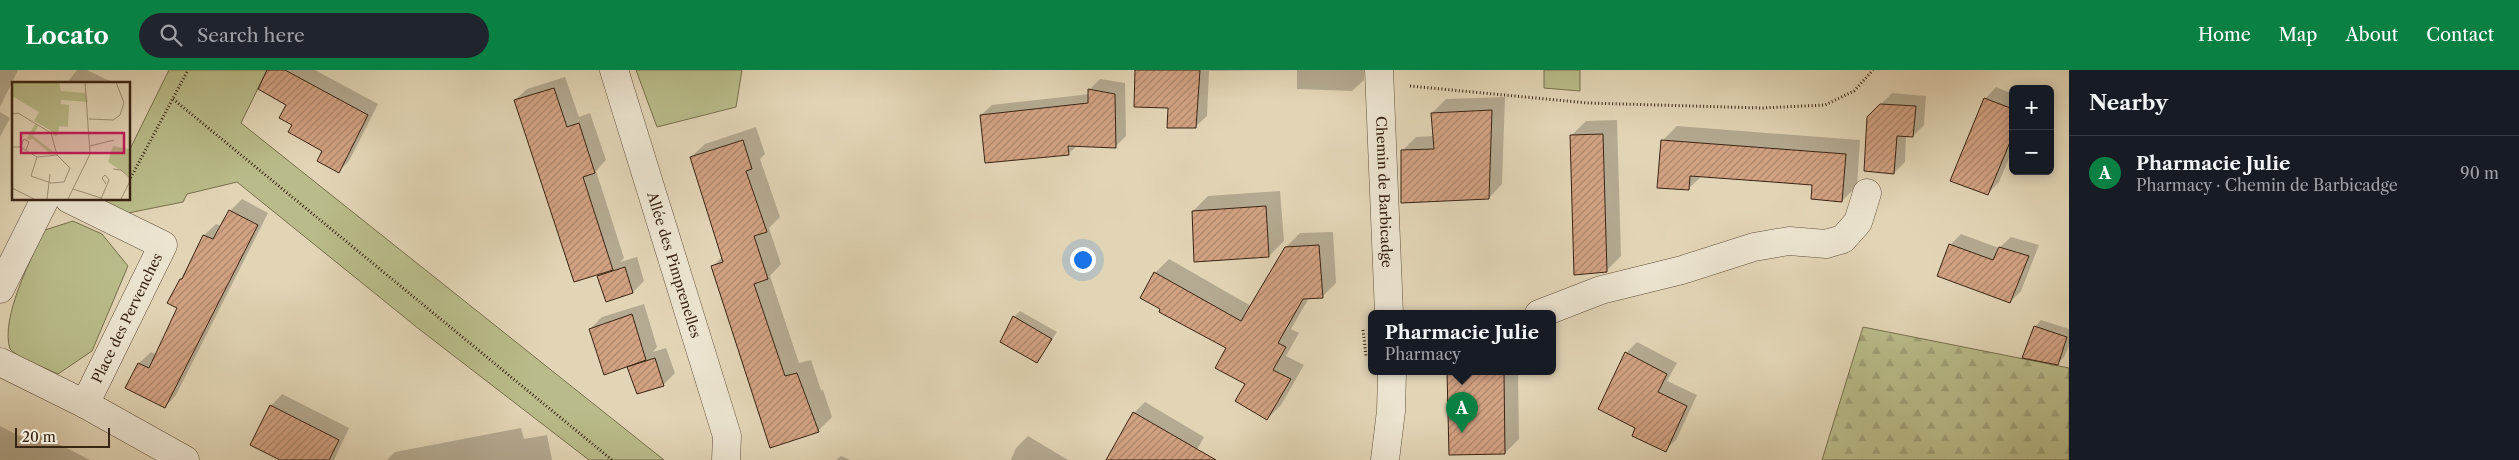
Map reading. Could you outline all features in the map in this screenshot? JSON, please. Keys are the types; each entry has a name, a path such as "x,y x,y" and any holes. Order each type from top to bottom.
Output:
{"street":[{"name":"Allée des Pimprenelles","path":"614,70 727,436 726,460"},
{"name":"Chemin de Barbicadge","path":"1379,80 1389,310"},
{"path":"1549,310 1601,290 1682,270 1754,247 1789,241 1826,244 1843,240 1858,222 1867,193"},
{"path":"0,289 44,200"},
{"name":"Place des Pervenches","path":"71,200 163,245 85,404"},
{"path":"0,362 85,404 185,460"},
{"path":"1385,460 1392,375"}],"path":[{"path":"130,179 188,70"},
{"path":"1379,80 1410,86 1588,103 1761,108 1825,105 1854,91 1873,70"},
{"path":"172,99 612,460"}],"green space":[{"path":"169,70 267,70 241,123 664,460 589,460 419,329 237,182 187,194 183,202 113,216 89,200 130,200 130,149"},
{"path":"636,70 742,70 736,107 657,127"},
{"path":"1544,70 1580,70 1580,91 1544,88"},
{"path":"73,221 102,234 128,266 92,351 58,374 25,359 10,349 8,336 9,322 18,289 45,230"},
{"path":"1863,327 2069,368 2069,460 1822,460"}],"building":[{"path":"267,70 285,70 368,115 339,173 317,161 322,151 288,132 292,125 279,118 286,105 258,89"},
{"path":"1135,70 1200,70 1196,128 1167,128 1168,108 1134,107"},
{"path":"554,88 567,127 579,123 595,173 583,177 613,270 574,282 514,100"},
{"path":"1088,89 1115,94 1116,148 1068,146 1069,155 985,163 980,115 1088,103"},
{"path":"1984,98 2009,107 2009,145 1988,195 1950,181"},
{"path":"1880,104 1916,106 1913,137 1897,136 1894,174 1864,171 1867,117"},
{"path":"1492,110 1489,199 1401,203 1401,150 1434,149 1431,113"},
{"path":"1603,134 1607,272 1574,275 1570,135"},
{"path":"743,140 752,169 746,171 767,232 754,236 768,279 754,284 785,376 797,373 819,432 770,448 711,266 723,262 690,157"},
{"path":"1661,140 1846,154 1842,202 1811,199 1812,185 1690,176 1689,190 1657,188"},
{"path":"1266,206 1269,257 1194,262 1192,211"},
{"path":"229,210 258,225 165,408 125,388 138,363 149,368 177,308 167,303 180,279 182,279 203,235 213,239"},
{"path":"1949,244 1993,260 1999,247 2029,256 2010,303 1937,276"},
{"path":"1319,245 1323,298 1303,299 1278,343 1286,347 1273,370 1291,379 1267,420 1235,401 1245,384 1215,368 1226,348 1159,312 1160,309 1140,298 1154,272 1241,321 1285,247"},
{"path":"625,267 633,293 606,302 597,276"},
{"path":"632,314 646,360 604,375 589,329"},
{"path":"1013,316 1052,339 1037,363 1000,342"},
{"path":"2034,326 2067,337 2058,365 2022,358"},
{"path":"1625,352 1667,374 1658,392 1687,406 1666,452 1632,436 1635,428 1598,409"},
{"path":"655,358 664,386 637,394 627,367"},
{"path":"1447,375 1504,375 1505,454 1449,455"},
{"path":"270,405 339,440 329,460 280,460 250,445"},
{"path":"1133,412 1216,460 1106,460"}],"place":[{"name":"Pharmacie Julie","path":"1462,433"}]}
